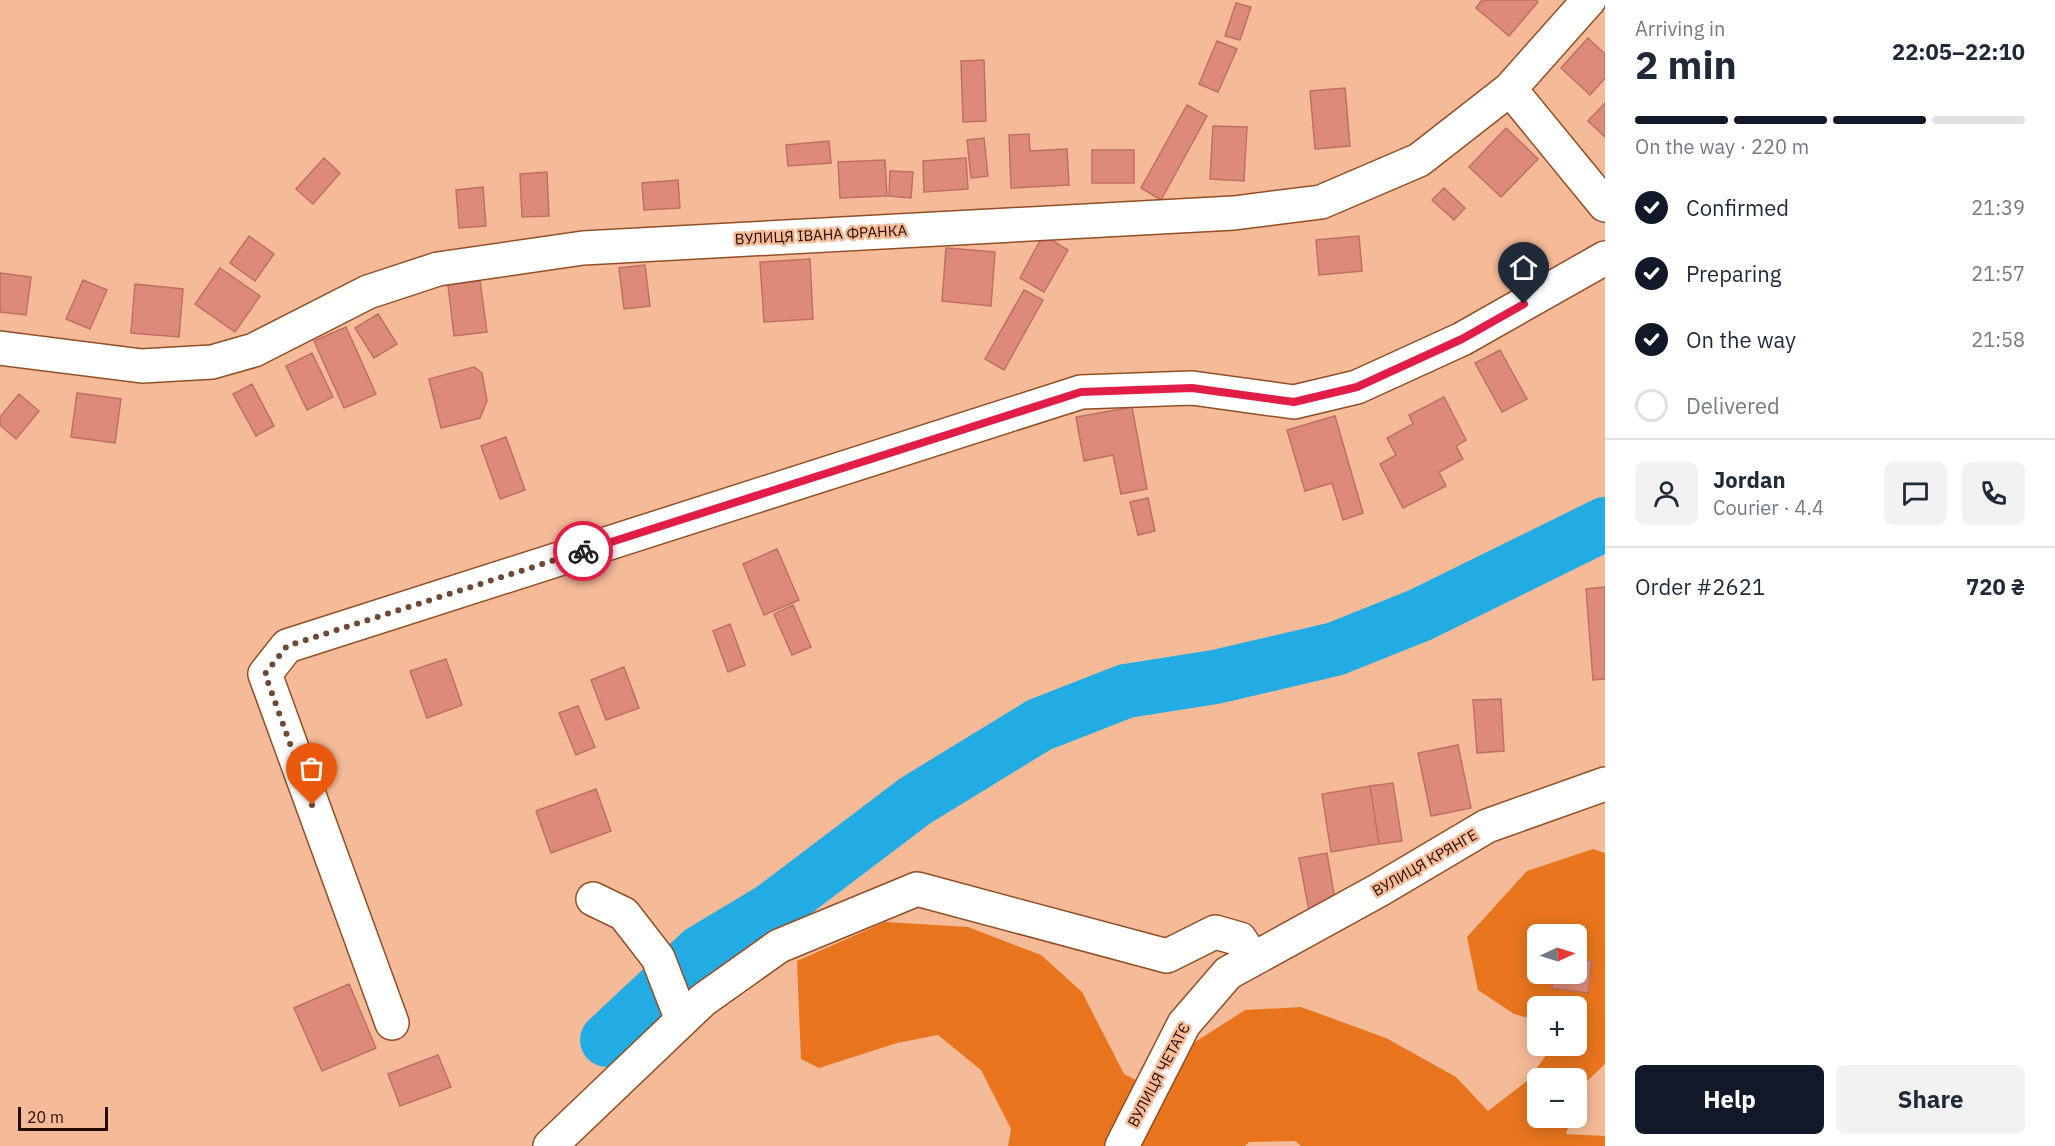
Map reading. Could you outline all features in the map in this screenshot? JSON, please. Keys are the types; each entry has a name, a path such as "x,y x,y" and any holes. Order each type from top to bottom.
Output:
{"street":[{"name":"ВУЛИЦЯ ІВАНА ФРАНКА","path":"0,348 142,366 212,362 254,350 368,292 438,269 583,248 1234,213 1321,202 1419,160 1510,89 1589,0"},
{"path":"1510,89 1605,205"},
{"path":"392,1023 265,674 287,646 1081,392 1192,388 1294,402 1357,387 1462,339 1605,258"},
{"name":"ВУЛИЦЯ КРЯНГЕ","path":"1253,958 1379,890 1487,826 1605,784"},
{"path":"550,1146 678,1011 703,1000 779,946 917,889 1167,956 1215,932 1240,939 1253,958"},
{"path":"593,899 624,914 658,958 678,1011"},
{"name":"ВУЛИЦЯ ЧЕТАТЄ","path":"1122,1146 1184,1024 1228,973 1253,958"}],"shaded area":[{"path":"1593,849 1605,853 1605,1064 1587,1081 1587,1068 1537,1068 1546,1056 1587,1056 1587,996 1527,996 1527,1017 1514,1014 1478,990 1467,937 1527,871"},
{"path":"885,922 968,927 1041,955 1082,992 1124,1074 1156,1090 1189,1046 1245,1010 1301,1007 1386,1038 1456,1077 1488,1111 1527,1081 1527,1128 1568,1128 1566,1134 1605,1136 1605,1146 1301,1146 1295,1141 1249,1142 1245,1146 1008,1146 1011,1129 981,1070 938,1035 897,1043 819,1068 801,1059 797,961"}],"building":[{"path":"1482,0 1536,0 1538,2 1509,36 1476,8"},
{"path":"1236,3 1251,7 1240,40 1225,36"},
{"path":"1588,38 1605,54 1605,78 1590,95 1561,68"},
{"path":"1217,41 1237,49 1218,92 1199,84"},
{"path":"984,60 986,121 963,122 961,61"},
{"path":"1345,88 1350,146 1315,149 1310,91"},
{"path":"1605,103 1605,137 1588,121"},
{"path":"1187,105 1207,116 1161,200 1141,188"},
{"path":"1213,126 1247,127 1244,181 1210,179"},
{"path":"1506,128 1538,159 1501,197 1469,167"},
{"path":"1029,134 1030,151 1067,149 1069,185 1011,188 1009,135"},
{"path":"984,138 988,176 971,178 967,140"},
{"path":"829,141 831,163 788,166 786,145"},
{"path":"1092,150 1134,150 1134,183 1092,183"},
{"path":"324,158 340,173 313,204 296,189"},
{"path":"966,158 968,189 924,192 923,161"},
{"path":"885,160 887,196 840,198 838,162"},
{"path":"890,171 913,172 911,198 889,196"},
{"path":"547,172 549,216 522,217 520,174"},
{"path":"678,180 680,208 644,210 642,183"},
{"path":"483,187 486,226 459,228 456,190"},
{"path":"1444,188 1465,208 1454,220 1432,200"},
{"path":"1043,235 1068,250 1044,292 1020,278"},
{"path":"249,236 274,254 255,281 230,263"},
{"path":"1359,236 1362,271 1319,275 1316,240"},
{"path":"946,248 995,252 991,306 942,301"},
{"path":"810,259 813,319 764,322 760,262"},
{"path":"645,265 650,306 624,309 619,268"},
{"path":"220,268 260,296 235,332 195,304"},
{"path":"0,273 31,277 26,315 0,312"},
{"path":"83,280 107,290 90,329 66,319"},
{"path":"480,281 487,332 454,336 448,285"},
{"path":"135,284 183,289 179,337 131,333"},
{"path":"1024,290 1043,300 1004,370 985,359"},
{"path":"378,314 397,344 374,358 355,328"},
{"path":"346,327 376,394 344,408 314,341"},
{"path":"1500,350 1527,399 1502,412 1475,363"},
{"path":"312,353 333,397 307,410 286,366"},
{"path":"474,367 482,373 487,401 480,418 441,428 429,379"},
{"path":"252,384 274,426 256,436 233,394"},
{"path":"77,393 121,399 115,443 71,437"},
{"path":"19,394 39,411 16,439 0,425 0,417"},
{"path":"1444,397 1466,440 1456,446 1463,459 1439,472 1446,486 1403,508 1380,464 1396,455 1387,438 1413,424 1409,415"},
{"path":"1132,407 1147,489 1121,494 1113,455 1084,461 1076,417"},
{"path":"1335,416 1363,513 1343,520 1332,483 1305,491 1287,430"},
{"path":"506,437 525,490 500,499 481,446"},
{"path":"1148,498 1155,531 1138,535 1130,502"},
{"path":"777,549 799,600 764,615 743,564"},
{"path":"1605,587 1605,679 1593,680 1586,589"},
{"path":"793,605 811,647 792,655 774,614"},
{"path":"730,624 745,665 728,672 713,631"},
{"path":"446,659 462,705 427,718 410,671"},
{"path":"624,667 639,708 606,720 591,680"},
{"path":"1501,699 1504,751 1477,753 1473,700"},
{"path":"578,706 595,747 576,755 559,713"},
{"path":"1458,745 1471,808 1431,816 1418,753"},
{"path":"1393,783 1402,841 1379,844 1370,786"},
{"path":"1370,786 1379,844 1331,852 1322,794"},
{"path":"596,789 611,831 551,853 536,811"},
{"path":"1327,853 1336,906 1309,911 1299,858"},
{"path":"1587,960 1592,961 1588,993 1552,988 1553,984 1587,984"},
{"path":"349,984 376,1048 322,1071 294,1008"},
{"path":"438,1055 451,1087 400,1106 388,1074"}],"waterway":[{"path":"607,1040 701,952 771,910 915,801 1039,725 1126,691 1215,677 1335,649 1420,615 1605,524"}],"way so far":[{"path":"312,805 265,674 287,646 583,551"}],"route":[{"path":"583,551 1081,392 1192,388 1294,402 1357,387 1462,339 1524,304"}]}
